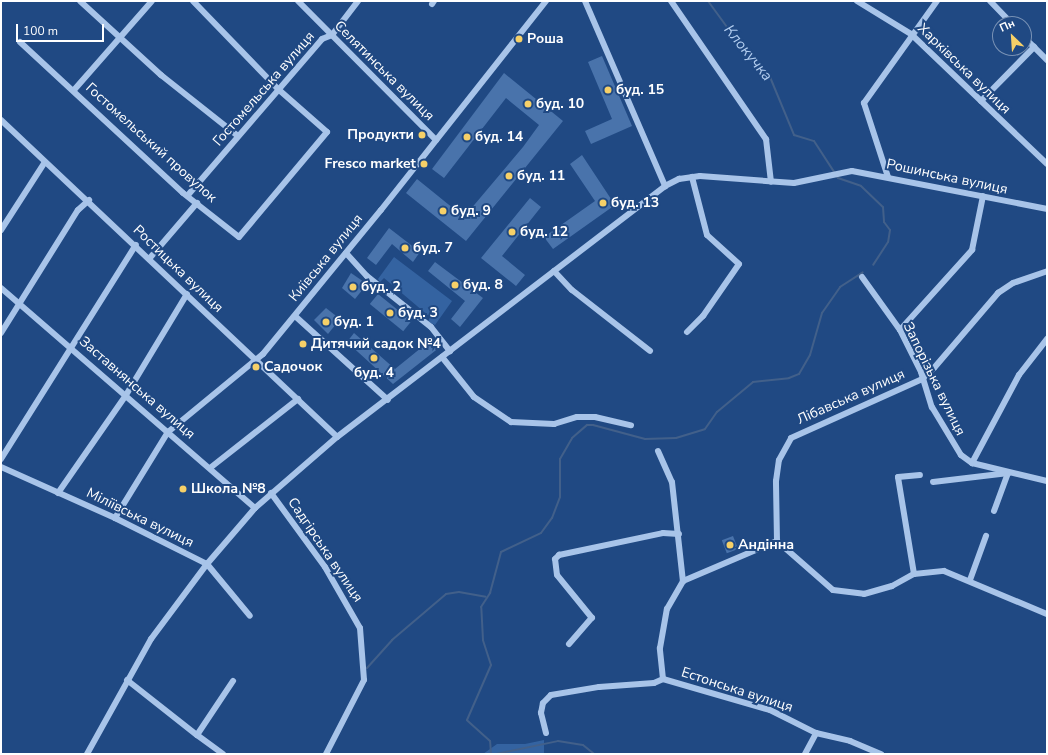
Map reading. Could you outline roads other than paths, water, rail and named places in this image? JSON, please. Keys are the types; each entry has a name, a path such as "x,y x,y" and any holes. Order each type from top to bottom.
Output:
{"street":[{"name":"Гостомельський провулок","path":"74,90 152,1"},
{"name":"Гостомельський провулок","path":"20,42 197,204 239,237 326,136 324,128 279,90 193,1"},
{"name":"Селятинська вулиця","path":"298,1 436,140"},
{"name":"Гостомельська вулиця","path":"188,195 322,39 332,35 358,1"},
{"name":"Київська вулиця","path":"115,518 168,432 257,360 346,253 546,1"},
{"path":"585,1 665,186"},
{"path":"87,754 151,639 207,564 255,508 337,437 388,400 665,186 692,177 771,182 766,139 671,1"},
{"name":"Харківська вулиця","path":"857,1 914,37 1047,164"},
{"path":"888,176 864,103 914,37 937,1"},
{"path":"990,1 1004,16"},
{"path":"82,2 121,36 161,75 238,136"},
{"path":"981,101 1034,47 1047,60"},
{"name":"Ростицька вулиця","path":"2,123 89,200 149,259 337,437"},
{"path":"1,230 45,162"},
{"name":"Рошинська вулиця","path":"771,182 794,183 842,172 888,176 1047,209"},
{"path":"688,332 703,316 739,264 707,235 692,177"},
{"path":"900,330 972,250 983,196"},
{"path":"1,334 78,210 89,200"},
{"path":"149,259 197,204"},
{"path":"1,460 136,245"},
{"path":"346,253 367,276 431,327 450,351"},
{"path":"554,271 572,290 650,351"},
{"path":"922,379 998,293 1013,283 1047,271"},
{"name":"Запорізька вулиця","path":"862,277 900,330 922,379 932,407 950,443 972,463 1008,473 1047,481"},
{"name":"Заставнянська вулиця","path":"1,288 255,508"},
{"path":"58,493 126,395 187,294"},
{"path":"295,316 388,400"},
{"path":"972,463 1019,375 1047,339"},
{"path":"442,357 474,397 511,422 554,424 577,417 594,417 632,425"},
{"name":"Лібавська вулиця","path":"777,541 779,460 791,438 922,379"},
{"path":"210,468 298,399"},
{"path":"658,451 672,482 679,534 683,581 667,609 660,648 663,679"},
{"name":"Міліївська вулиця","path":"1,468 115,518 207,564 250,616"},
{"path":"933,482 1008,473 994,511"},
{"path":"914,574 898,477 920,474"},
{"name":"Садгірська вулиця","path":"271,493 332,577 360,628 364,680 326,754"},
{"path":"569,644 592,618 557,575 555,559 559,555 663,533 679,534"},
{"path":"970,580 986,536"},
{"path":"683,581 777,541 833,590 869,593 892,586 914,574 944,571 970,580 1047,614"},
{"name":"Естонська вулиця","path":"546,733 541,713 543,703 552,695 575,690 654,683 663,679 770,710 816,733 850,741 881,754"},
{"path":"127,680 223,754"},
{"path":"197,735 233,681"},
{"path":"805,754 816,733"}],"waterway":[{"name":"Клокучка","path":"708,1 751,60 770,77 794,135 814,141 838,178 861,186 883,207 884,222 890,230 888,242 873,265"},
{"name":"Клокучка","path":"491,754 490,741 467,720 491,665 483,640 481,607 490,593 501,552 541,533 552,518 560,497 560,459 572,438 587,425 593,425 645,439 676,438 705,429 717,412 753,382 789,378 799,374 810,355 822,313 840,287 863,272"},
{"path":"367,668 392,640 446,594 459,592 486,597"},
{"path":"496,754 558,741 583,745 594,754"}],"place":[{"name":"Роша","path":"519,39"},
{"name":"буд. 15","path":"608,90"},
{"name":"буд. 10","path":"528,104"},
{"name":"Продукти","path":"422,135"},
{"name":"буд. 14","path":"467,137"},
{"name":"Fresco market","path":"424,164"},
{"name":"буд. 11","path":"509,176"},
{"name":"буд. 13","path":"603,203"},
{"name":"буд. 9","path":"443,211"},
{"name":"буд. 12","path":"512,232"},
{"name":"буд. 7","path":"405,248"},
{"name":"буд. 8","path":"455,285"},
{"name":"буд. 2","path":"353,287"},
{"name":"буд. 3","path":"390,313"},
{"name":"буд. 1","path":"326,322"},
{"name":"Дитячий садок №4","path":"303,344"},
{"name":"буд. 4","path":"374,358"},
{"name":"Садочок","path":"256,367"},
{"name":"Школа №8","path":"183,489"},
{"name":"Андінна","path":"730,545"}]}
